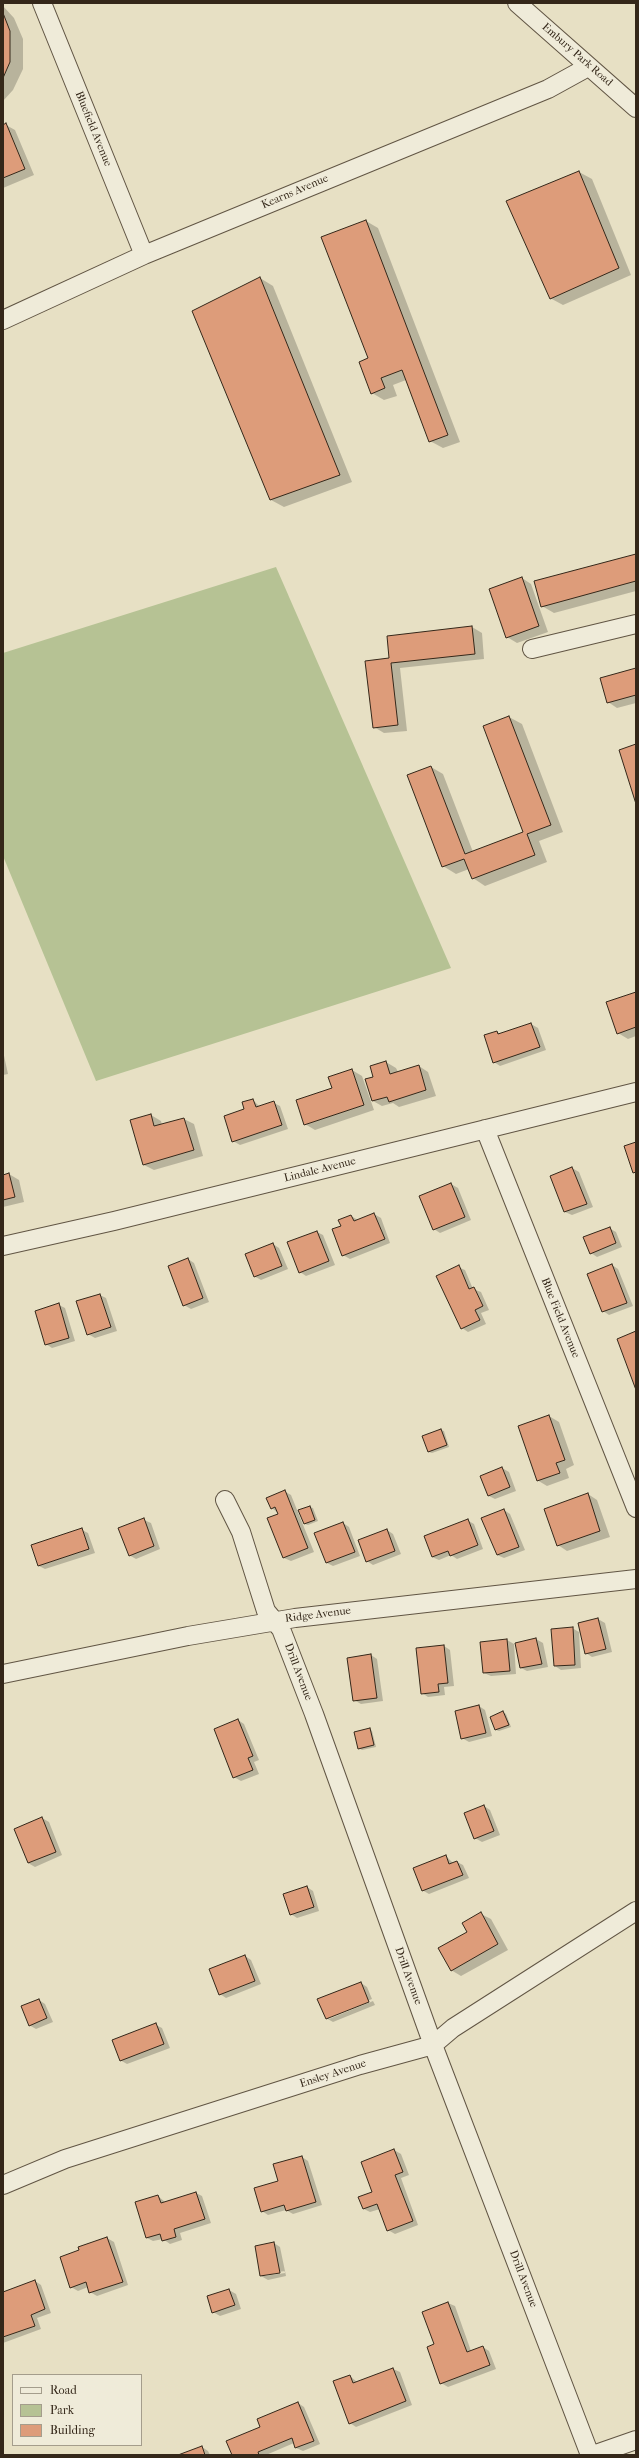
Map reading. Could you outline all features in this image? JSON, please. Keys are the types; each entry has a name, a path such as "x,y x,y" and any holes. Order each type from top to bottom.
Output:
{"street":[{"name":"Bluefield Avenue","path":"42,3 144,255"},
{"name":"Embury Park Road","path":"517,3 636,108"},
{"name":"Kearns Avenue","path":"3,320 144,255 548,89 588,67"},
{"path":"532,649 636,624"},
{"name":"Lindale Avenue","path":"3,1246 114,1221 636,1092"},
{"name":"Blue Field Avenue","path":"485,1129 636,1508"},
{"name":"Drill Avenue","path":"225,1500 241,1532 266,1611 281,1629 314,1714 433,2045 590,2455"},
{"name":"Ridge Avenue","path":"3,1674 188,1636 275,1621 636,1579"},
{"name":"Ensley Avenue","path":"3,2185 65,2159 360,2065 433,2045 453,2028 636,1911"},
{"path":"593,2455 636,2440"}],"green space":[{"path":"276,567 451,968 96,1081 3,856 3,653"}],"building":[{"path":"3,13 10,31 10,62 3,78"},
{"path":"6,123 25,169 3,178 3,125"},
{"path":"579,171 619,268 550,299 506,201"},
{"path":"366,220 448,435 429,442 402,370 381,378 385,388 371,394 359,362 368,358 321,237"},
{"path":"260,277 340,475 270,500 192,311"},
{"path":"636,554 636,581 541,607 534,581"},
{"path":"522,577 539,626 506,638 489,589"},
{"path":"472,626 475,654 391,663 398,725 373,728 365,661 389,658 387,636"},
{"path":"636,668 636,695 607,703 600,678"},
{"path":"509,716 551,825 527,834 535,855 472,879 464,859 442,867 407,775 431,766 465,854 523,832 483,726"},
{"path":"636,744 636,804 619,750"},
{"path":"636,992 636,1027 617,1034 606,1002"},
{"path":"531,1023 540,1047 493,1063 484,1035 497,1031 498,1034"},
{"path":"386,1061 390,1074 419,1065 426,1090 389,1102 387,1097 372,1101 365,1079 373,1077 370,1066"},
{"path":"352,1069 364,1105 304,1125 296,1100 332,1088 328,1077"},
{"path":"253,1099 256,1107 274,1101 282,1125 232,1142 224,1116 244,1109 242,1102"},
{"path":"151,1114 154,1126 184,1118 194,1150 143,1165 130,1120"},
{"path":"636,1142 636,1172 633,1173 624,1146"},
{"path":"572,1167 587,1204 564,1212 550,1176"},
{"path":"9,1173 15,1197 3,1200 3,1175"},
{"path":"451,1183 465,1217 433,1230 419,1196"},
{"path":"374,1213 385,1239 342,1256 332,1229 341,1226 338,1220 351,1215 354,1221"},
{"path":"610,1227 616,1243 590,1254 583,1237"},
{"path":"317,1231 329,1261 299,1273 287,1242"},
{"path":"273,1243 282,1266 254,1277 245,1254"},
{"path":"188,1258 203,1298 183,1306 168,1266"},
{"path":"612,1264 627,1303 602,1312 587,1274"},
{"path":"459,1265 469,1289 474,1287 483,1306 475,1310 480,1320 461,1329 436,1276"},
{"path":"100,1294 111,1327 87,1335 76,1301"},
{"path":"59,1303 69,1338 45,1345 35,1311"},
{"path":"636,1331 636,1390 617,1339"},
{"path":"549,1415 565,1460 556,1463 560,1473 537,1481 518,1426"},
{"path":"441,1429 447,1445 428,1452 422,1436"},
{"path":"502,1467 510,1487 488,1496 480,1476"},
{"path":"285,1490 308,1548 283,1558 267,1518 278,1514 275,1507 271,1509 266,1498"},
{"path":"588,1493 600,1531 557,1546 544,1509"},
{"path":"310,1506 315,1520 304,1524 298,1510"},
{"path":"504,1509 519,1547 497,1555 481,1518"},
{"path":"144,1518 154,1546 129,1556 118,1528"},
{"path":"468,1519 478,1545 450,1556 448,1551 432,1557 424,1536"},
{"path":"343,1522 355,1552 326,1563 314,1533"},
{"path":"82,1528 89,1549 38,1566 31,1545"},
{"path":"387,1529 395,1551 366,1562 358,1540"},
{"path":"598,1618 606,1649 585,1654 578,1623"},
{"path":"573,1627 575,1665 554,1666 551,1629"},
{"path":"536,1638 542,1664 520,1668 515,1643"},
{"path":"507,1639 510,1671 483,1673 480,1642"},
{"path":"444,1645 448,1683 438,1684 439,1692 421,1694 416,1648"},
{"path":"371,1654 377,1698 353,1701 347,1658"},
{"path":"479,1705 486,1733 461,1739 455,1711"},
{"path":"503,1711 509,1725 495,1730 490,1717"},
{"path":"238,1719 253,1756 248,1758 253,1770 233,1778 214,1729"},
{"path":"370,1728 374,1745 358,1749 354,1732"},
{"path":"484,1805 494,1831 474,1839 464,1813"},
{"path":"42,1817 56,1852 28,1863 14,1829"},
{"path":"446,1855 449,1864 457,1861 463,1875 422,1891 413,1868"},
{"path":"307,1886 314,1907 290,1915 283,1894"},
{"path":"481,1912 498,1944 451,1971 438,1948 467,1932 462,1923"},
{"path":"245,1955 255,1981 219,1995 209,1969"},
{"path":"361,1982 369,2002 326,2019 317,1999"},
{"path":"39,1999 47,2018 29,2026 21,2006"},
{"path":"156,2023 164,2044 120,2061 112,2040"},
{"path":"394,2149 403,2172 395,2175 413,2221 387,2231 377,2204 363,2209 358,2197 372,2192 361,2162"},
{"path":"302,2156 316,2202 286,2211 284,2205 261,2212 254,2188 278,2181 273,2164"},
{"path":"196,2192 205,2219 174,2229 176,2237 162,2241 160,2234 146,2238 135,2202 158,2195 161,2203"},
{"path":"107,2237 123,2282 89,2293 86,2282 70,2288 60,2257 79,2250 78,2247"},
{"path":"274,2242 280,2273 260,2276 255,2246"},
{"path":"35,2280 45,2309 31,2315 35,2326 3,2337 3,2292"},
{"path":"229,2289 235,2305 212,2313 207,2296"},
{"path":"448,2302 467,2352 483,2346 490,2365 440,2384 427,2347 434,2344 422,2312"},
{"path":"393,2368 406,2401 349,2424 333,2381 350,2375 353,2383"},
{"path":"298,2402 314,2441 295,2448 292,2438 258,2452 259,2455 232,2455 226,2441 260,2427 257,2419"},
{"path":"202,2446 205,2455 178,2455"}]}
